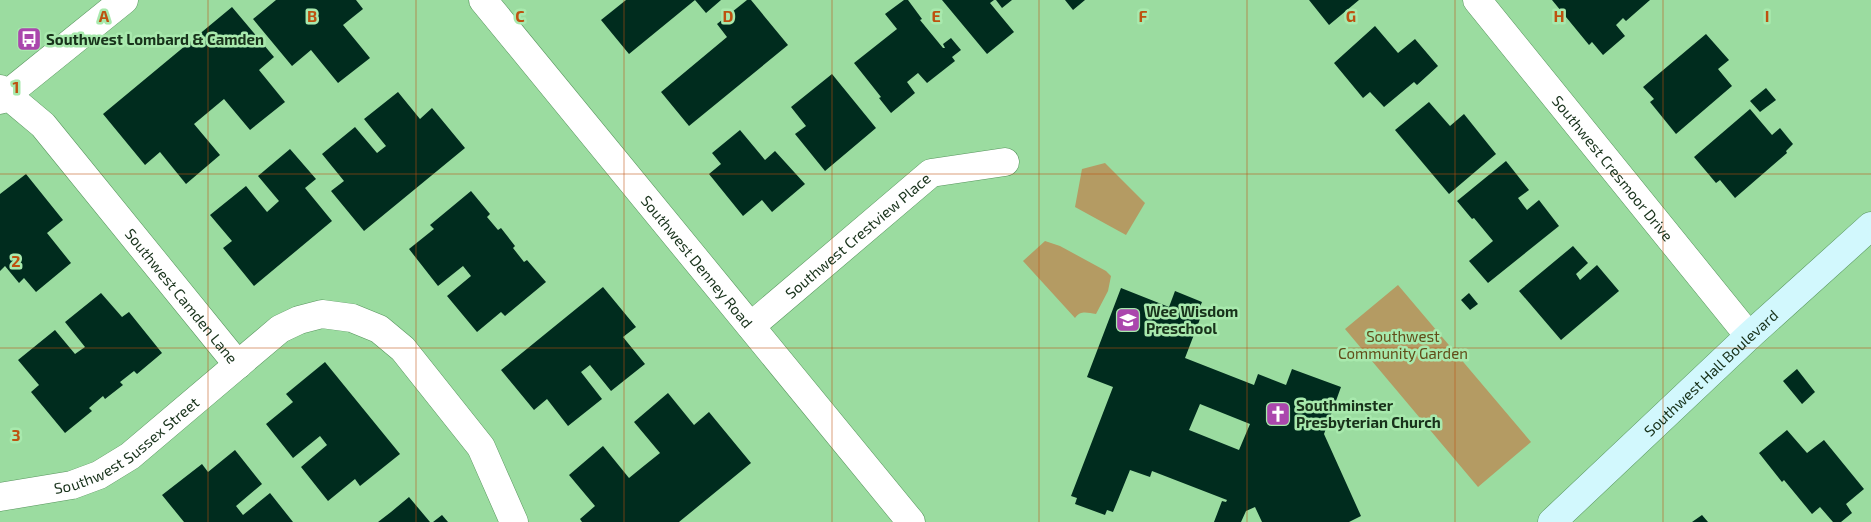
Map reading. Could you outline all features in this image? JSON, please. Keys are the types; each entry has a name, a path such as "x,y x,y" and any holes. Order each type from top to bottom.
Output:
{"main road":[{"name":"Southwest Hall Boulevard","path":"1552,522 1749,336 1871,226"}],"street":[{"path":"2,95 124,0"},
{"name":"Southwest Denney Road","path":"483,0 908,521"},
{"name":"Southwest Cresmoor Drive","path":"1477,0 1749,336"},
{"name":"Southwest Camden Lane","path":"2,95 43,125 238,365 280,329 299,320 322,314 352,318 379,329 403,348 481,447 514,522"},
{"name":"Southwest Crestview Place","path":"750,326 931,173 1005,162"},
{"name":"Southwest Sussex Street","path":"0,497 72,485 98,475 130,456 238,365"}],"green space":[{"path":"1105,163 1145,203 1126,235 1075,207 1082,169"},
{"path":"1045,241 1060,246 1106,271 1111,276 1108,291 1096,314 1082,313 1075,318 1023,261"},
{"name":"Southwest Community Garden","path":"1398,285 1531,442 1478,487 1345,329"}],"building":[{"path":"276,0 356,0 363,9 343,25 370,58 338,83 311,50 292,66 253,19"},
{"path":"626,0 695,0 629,54 601,20"},
{"path":"695,0 721,0 706,13"},
{"path":"747,0 751,0 788,45 689,126 661,92 727,37 717,24"},
{"path":"904,0 908,0 922,19 920,20 943,48 945,48 943,44 951,38 961,50 952,57 955,61 927,83 918,73 907,82 915,93 891,113 854,63 897,29 885,14"},
{"path":"942,0 994,0 990,3 1014,32 987,54"},
{"path":"996,0 1012,0 1002,8"},
{"path":"1065,0 1085,0 1073,10"},
{"path":"1309,0 1359,0 1329,25"},
{"path":"1552,0 1650,0 1626,21 1623,18 1616,25 1625,36 1603,55 1592,42 1589,45"},
{"path":"232,7 274,57 259,70 285,102 250,130 224,99 194,124 220,155 186,184 160,152 145,165 103,114"},
{"path":"1375,26 1398,53 1415,39 1438,66 1417,85 1414,82 1384,107 1370,92 1363,98 1334,63"},
{"path":"1706,34 1729,60 1718,69 1732,86 1676,134 1650,102 1654,99 1643,87"},
{"path":"832,74 876,128 825,171 795,134 806,126 791,107"},
{"path":"1766,88 1776,100 1760,112 1750,101"},
{"path":"398,92 420,119 432,108 465,148 364,231 331,191 344,181 322,154 355,127 377,153 386,146 364,119"},
{"path":"1429,102 1450,126 1464,114 1496,154 1449,194 1395,130"},
{"path":"1750,109 1772,135 1780,128 1793,144 1786,151 1787,153 1735,198 1720,180 1716,183 1694,157"},
{"path":"740,130 765,160 775,151 805,184 772,212 762,200 743,216 709,174 721,164 712,153"},
{"path":"290,149 316,179 305,188 332,221 254,286 223,248 232,241 210,215 246,186 267,212 279,201 258,176"},
{"path":"1506,161 1529,190 1518,198 1527,210 1539,200 1559,226 1488,283 1469,261 1493,241 1457,201"},
{"path":"26,174 63,220 47,233 71,263 36,292 24,278 19,283 5,266 0,271 0,194"},
{"path":"471,191 490,214 487,217 498,230 501,228 515,246 513,248 524,262 527,260 546,282 505,316 501,312 477,332 447,296 471,276 463,266 438,286 409,249 434,229 430,225"},
{"path":"1573,246 1588,263 1576,274 1580,280 1597,265 1619,291 1561,340 1519,291"},
{"path":"603,287 636,327 623,337 645,364 611,391 590,365 581,372 602,399 568,426 547,399 534,410 501,370"},
{"name":"Southminster Presbyterian Church","path":"1121,288 1169,307 1175,291 1202,302 1196,317 1200,319 1185,358 1254,385 1258,374 1286,385 1292,369 1341,387 1324,434 1361,516 1349,522 1262,522 1255,507 1246,511 1241,522 1214,522 1222,501 1226,502 1227,500 1152,471 1150,477 1130,470 1113,512 1107,510 1105,515 1075,504 1077,498 1071,496 1113,387 1087,377","holes":["1200,404 1250,424 1239,450 1189,430"]},
{"path":"101,293 122,317 129,312 162,353 137,374 134,371 120,382 123,385 105,399 103,396 89,408 92,411 65,433 31,392 39,385 18,360 55,330 75,354 85,347 65,322"},
{"path":"1469,293 1478,304 1470,310 1461,300"},
{"path":"325,362 400,454 360,486 355,479 328,501 301,467 327,445 320,436 293,458 266,424 293,402 286,394"},
{"path":"1797,369 1815,392 1802,404 1783,381"},
{"path":"668,393 694,425 709,412 751,463 679,522 582,522 580,519 595,506 569,475 603,446 629,478 660,453 634,422"},
{"path":"1787,430 1807,453 1824,440 1864,489 1846,504 1852,513 1841,522 1833,522 1820,507 1812,514 1784,480 1782,482 1759,453"},
{"path":"235,450 262,484 236,506 243,515 270,493 293,522 184,522 162,495 202,464 208,472"},
{"path":"409,497 430,522 378,522 391,512"},
{"path":"442,515 448,522 433,522"},
{"path":"1702,515 1708,522 1692,522"}],"place":[{"name":"Southwest Lombard & Camden","path":"29,39"},
{"name":"Wee Wisdom Preschool","path":"1128,320"},
{"name":"Southminster Presbyterian Church","path":"1278,414"}]}
